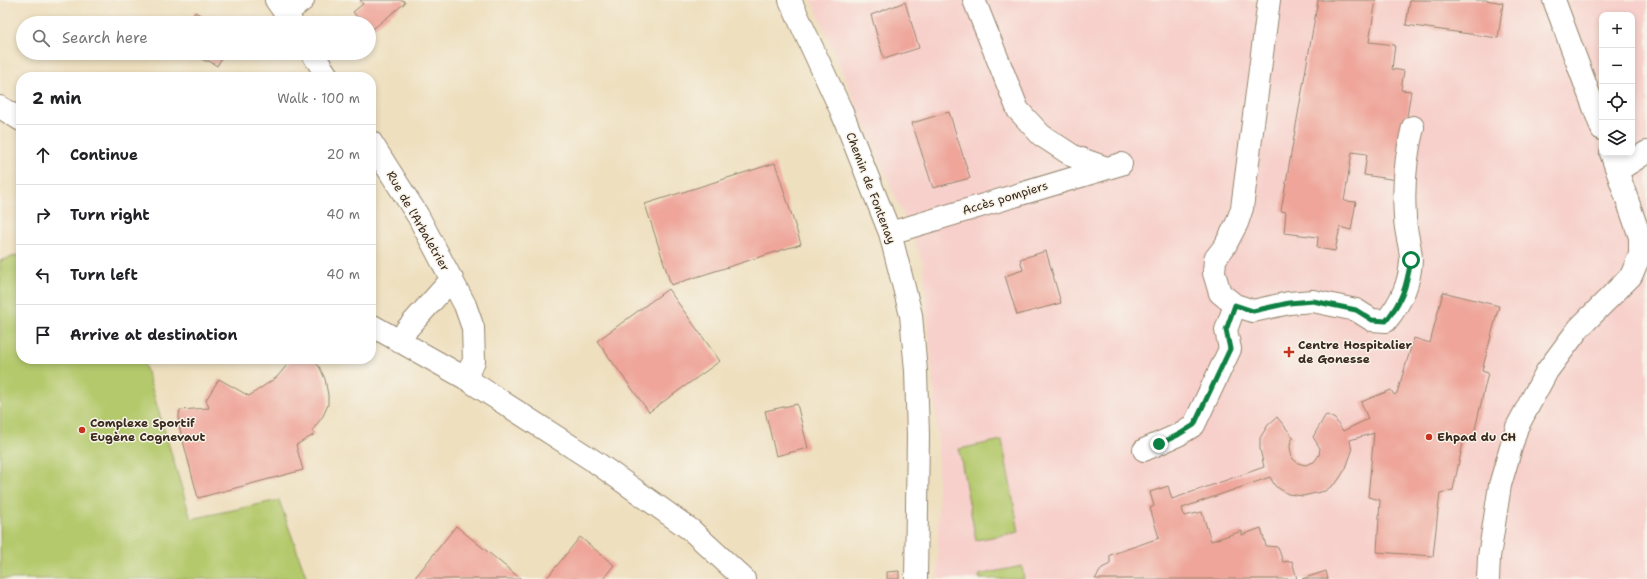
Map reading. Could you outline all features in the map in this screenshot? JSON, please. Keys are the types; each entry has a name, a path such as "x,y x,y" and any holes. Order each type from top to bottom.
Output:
{"street":[{"path":"284,12 303,0"},
{"name":"Chemin de Fontenay","path":"790,0 841,110 890,233 911,315 916,370 918,435 916,579"},
{"name":"Accès pompiers","path":"890,233 1114,166 1073,156 1042,135 1018,110 974,0"},
{"path":"1269,0 1242,208 1237,223 1225,246 1216,259 1214,273 1220,292 1235,305 1253,311 1289,303 1313,301 1356,310 1372,320 1386,321 1399,305 1406,286 1411,260 1405,211 1407,149 1413,127"},
{"path":"1554,0 1599,121"},
{"path":"317,60 325,72"},
{"path":"0,107 16,117"},
{"name":"Rue de l'Arbaletrier","path":"376,150 418,216 465,305 473,328 474,361 465,378"},
{"path":"1488,579 1489,557 1500,485 1517,427 1547,371 1579,328 1631,276 1640,255 1640,237 1614,162 1647,152"},
{"name":"Rue de l'Arbaletrier","path":"400,342 407,328 452,279"},
{"path":"1144,450 1178,435 1194,425 1230,349 1226,330 1235,305"},
{"path":"376,328 465,378 546,429 616,476 691,530 744,579"}],"shaded area":[{"name":"Centre Hospitalier de Gonesse","path":"812,0 1647,0 1647,579 938,579 938,443 923,262"}],"green space":[{"name":"Complexe Sportif Eugène Cognevaut","path":"16,256 16,364 144,364 191,519 279,500 307,579 0,579 0,261"},
{"path":"1002,440 1019,532 976,540 959,449"},
{"path":"1022,566 1024,579 980,579 979,575"}],"building":[{"path":"360,0 403,0 405,3 376,26 376,16 356,16 353,12 363,4"},
{"path":"1318,0 1376,0 1369,42 1395,45 1392,69 1404,71 1401,90 1411,91 1397,180 1364,175 1367,154 1352,152 1344,201 1356,202 1351,230 1340,227 1335,251 1317,248 1318,237 1284,233 1286,212 1281,211"},
{"path":"1410,0 1486,0 1503,3 1498,38 1406,25"},
{"path":"905,2 919,48 884,59 871,15"},
{"path":"195,12 202,16 193,16"},
{"path":"203,60 221,60 217,66 209,61"},
{"path":"949,112 970,178 933,188 912,123"},
{"path":"775,163 801,244 671,285 645,204"},
{"path":"1046,251 1061,303 1017,315 1005,276 1023,270 1020,259"},
{"path":"668,289 720,361 649,412 597,341"},
{"name":"Ehpad du CH","path":"1443,292 1499,306 1482,371 1488,373 1473,438 1464,438 1453,490 1440,493 1433,556 1377,552 1380,500 1368,497 1374,433 1350,440 1352,451 1346,468 1337,482 1325,491 1303,496 1288,494 1275,486 1270,477 1182,508 1184,516 1202,512 1211,541 1242,531 1242,535 1261,528 1266,546 1278,547 1283,562 1292,561 1297,579 1095,579 1102,568 1110,564 1110,555 1159,538 1150,508 1154,506 1150,492 1168,486 1172,499 1264,467 1260,449 1260,438 1268,425 1277,417 1294,438 1291,440 1290,447 1292,458 1298,463 1305,465 1314,462 1319,455 1320,448 1313,437 1325,416 1327,415 1335,419 1343,431 1368,419 1361,402 1391,390 1394,395 1397,393 1414,338 1430,343"},
{"path":"288,364 317,364 325,379 328,405 323,416 312,431 315,434 296,445 303,470 198,498 178,422 180,410 209,408 206,400 219,379 249,396 277,377"},
{"path":"797,404 808,448 776,456 765,411"},
{"path":"456,526 521,579 414,579"},
{"path":"580,537 614,565 603,579 546,579"},
{"path":"899,571 899,579 887,579 887,572"},
{"path":"1326,571 1328,579 1302,579"}],"place":[{"name":"Centre Hospitalier de Gonesse","path":"1289,352"},
{"name":"Complexe Sportif Eugène Cognevaut","path":"82,430"},
{"name":"Ehpad du CH","path":"1429,437"}],"route":[{"path":"1159,444 1194,425 1230,349 1226,330 1235,305 1253,311 1289,303 1313,301 1356,310 1372,320 1386,321 1399,305 1406,286 1411,260"}]}
